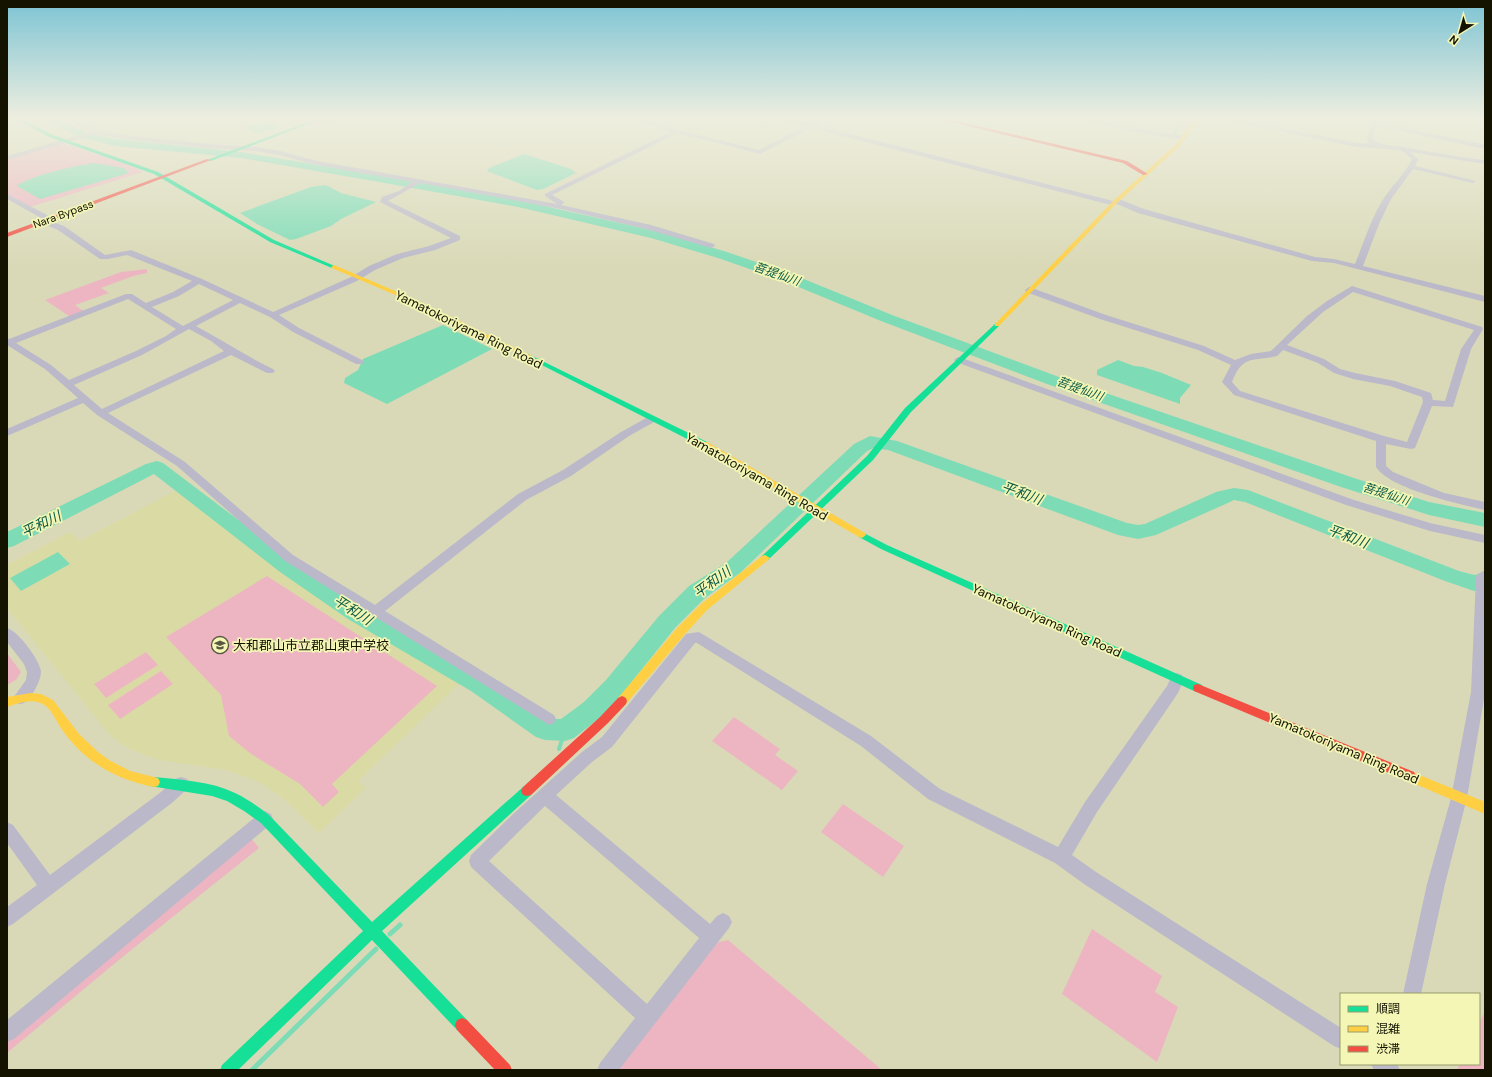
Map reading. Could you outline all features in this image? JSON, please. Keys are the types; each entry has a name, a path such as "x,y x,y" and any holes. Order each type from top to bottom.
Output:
{"main road":[{"name":"Yamatokoriyama Ring Road","path":"140,168 160,176 272,241 358,276 462,324 732,459 806,504 884,547 1177,679 1353,751 1485,808"},
{"name":"Nara Bypass","path":"7,235 44,219 181,168"},
{"path":"1138,168 1145,174"},
{"path":"227,1070 349,952 374,932 563,758 628,695 681,631 704,607 761,562 817,510 870,458 897,424 925,393 1005,317 1029,290 1077,244 1115,202 1152,168"},
{"name":"Nara Bypass","path":"7,230 44,219"},
{"path":"14,700 36,698 47,701 87,751 102,763 122,773 141,780 181,784 220,793 244,804 265,819 505,1070"}],"street":[{"path":"344,168 561,207 648,227 711,246"},
{"path":"561,207 560,202 547,195 601,168"},
{"path":"980,168 1115,202 1141,211 1315,258 1482,330 1466,349 1449,405 1428,402"},
{"path":"1281,346 1321,361 1338,371 1392,383 1428,395 1428,402 1411,446 1381,439 1237,393 1227,382 1236,364 1245,357 1274,354 1291,334 1320,308 1352,289 1364,278 1376,223 1388,198 1411,168"},
{"path":"1417,168 1473,181"},
{"path":"273,315 400,256 432,248 456,238 410,213 384,202 385,199 418,182"},
{"path":"7,196 61,228 103,257 108,258 128,252 199,281 273,315 296,330 359,362"},
{"path":"1364,278 1485,299"},
{"path":"146,306 176,294 199,281"},
{"path":"1029,290 1103,317 1201,348 1236,364"},
{"path":"8,342 129,296 186,327 214,339 231,351 270,371"},
{"path":"68,384 169,338 174,333 238,300"},
{"path":"8,342 48,367 83,399 101,413 181,464 289,558 549,719"},
{"path":"101,413 231,351"},
{"path":"960,359 1179,441 1382,514 1448,533 1485,539"},
{"path":"7,433 83,399"},
{"path":"375,612 522,497 561,477 625,434 652,419"},
{"path":"1381,439 1381,468 1389,474 1441,496 1461,502 1484,505"},
{"path":"1412,993 1436,884 1459,798 1478,692 1483,576"},
{"path":"7,633 34,666 35,677 30,687 14,700"},
{"path":"648,1017 477,861 587,757 607,742 691,638 699,637 866,741 934,794 1061,857 1090,878 1340,1038"},
{"path":"1061,857 1091,807 1173,689 1177,679"},
{"path":"7,918 167,797 181,784"},
{"path":"545,796 717,929 607,1070"},
{"path":"7,1032 265,819"},
{"path":"7,830 49,887"}],"shaded area":[{"path":"7,168 137,168 143,172 30,207 7,194"},
{"path":"124,168 129,173 40,199 17,186 32,178 65,169"},
{"path":"489,168 569,168 576,173 543,189 537,190 487,171"},
{"path":"326,185 341,193 376,202 341,219 331,226 290,240 257,224 240,213 311,187"},
{"path":"147,269 147,273 133,276 101,288 109,293 75,305 86,313 72,318 45,300 121,272"},
{"path":"443,325 492,349 387,404 344,383 345,378 358,370 363,359"},
{"path":"1118,360 1134,366 1143,367 1162,373 1191,385 1180,398 1180,404 1097,375 1097,370"},
{"name":"大和郡山市立郡山東中学校","path":"184,486 275,564 461,682 358,781 365,788 319,833 283,798 257,781 226,770 159,760 132,750 120,743 110,735 7,608 7,565 68,533 72,533 80,541"},
{"path":"58,552 70,564 21,591 10,578"},
{"path":"267,576 437,686 332,784 339,792 323,807 300,784 251,754 229,736 221,695 166,637"},
{"path":"146,652 158,665 106,698 94,684"},
{"path":"7,653 21,672 16,680 7,685"},
{"path":"161,671 173,684 120,719 108,705"},
{"path":"734,717 780,749 775,755 798,771 782,790 712,741"},
{"path":"843,804 904,846 883,877 821,832"},
{"path":"251,838 259,848 120,959 7,1053 7,1038"},
{"path":"1092,929 1162,976 1155,992 1178,1007 1157,1062 1062,994"},
{"path":"728,940 882,1070 618,1070 715,943"},
{"path":"1485,1011 1485,1070 1457,1070 1460,1065 1480,1065 1480,1022"}],"waterway":[{"name":"菩提仙川","path":"321,168 518,203 655,235 723,255 789,278 873,313 1124,406 1374,492 1429,508 1485,520"},
{"name":"平和川","path":"7,541 152,468 157,467 287,567 356,613 479,684 545,729 565,730 593,709 614,687 667,622 697,592 733,568 860,448 870,442 891,445 1125,530 1138,532 1149,530 1223,497 1234,494 1248,496 1452,576 1474,583 1485,581"},
{"path":"559,749 565,730"},
{"path":"390,934 400,925"},
{"path":"252,1070 376,949"}],"traffic: fast":[{"path":"143,168 156,173 272,241 334,267"},
{"path":"765,558 870,458 908,410 997,325"},
{"path":"528,356 704,444"},
{"path":"862,535 884,547 1198,688"},
{"path":"154,782 193,786 222,793 240,802 265,819 462,1025"},
{"path":"227,1070 349,952 527,791"}],"traffic: slow":[{"path":"997,325 1114,203 1152,168"},
{"path":"334,267 414,301 528,356"},
{"path":"704,444 862,535"},
{"path":"622,701 681,631 704,607 765,558"},
{"path":"7,702 31,697 46,701 55,709 66,727 94,756 116,770 154,782"},
{"path":"1410,776 1485,808"}],"traffic: jam":[{"path":"7,235 187,168"},
{"path":"1135,168 1145,174"},
{"path":"1198,688 1410,776"},
{"path":"527,791 604,720 622,701"},
{"path":"462,1025 505,1070"}],"place":[{"name":"大和郡山市立郡山東中学校","path":"220,645"}]}
